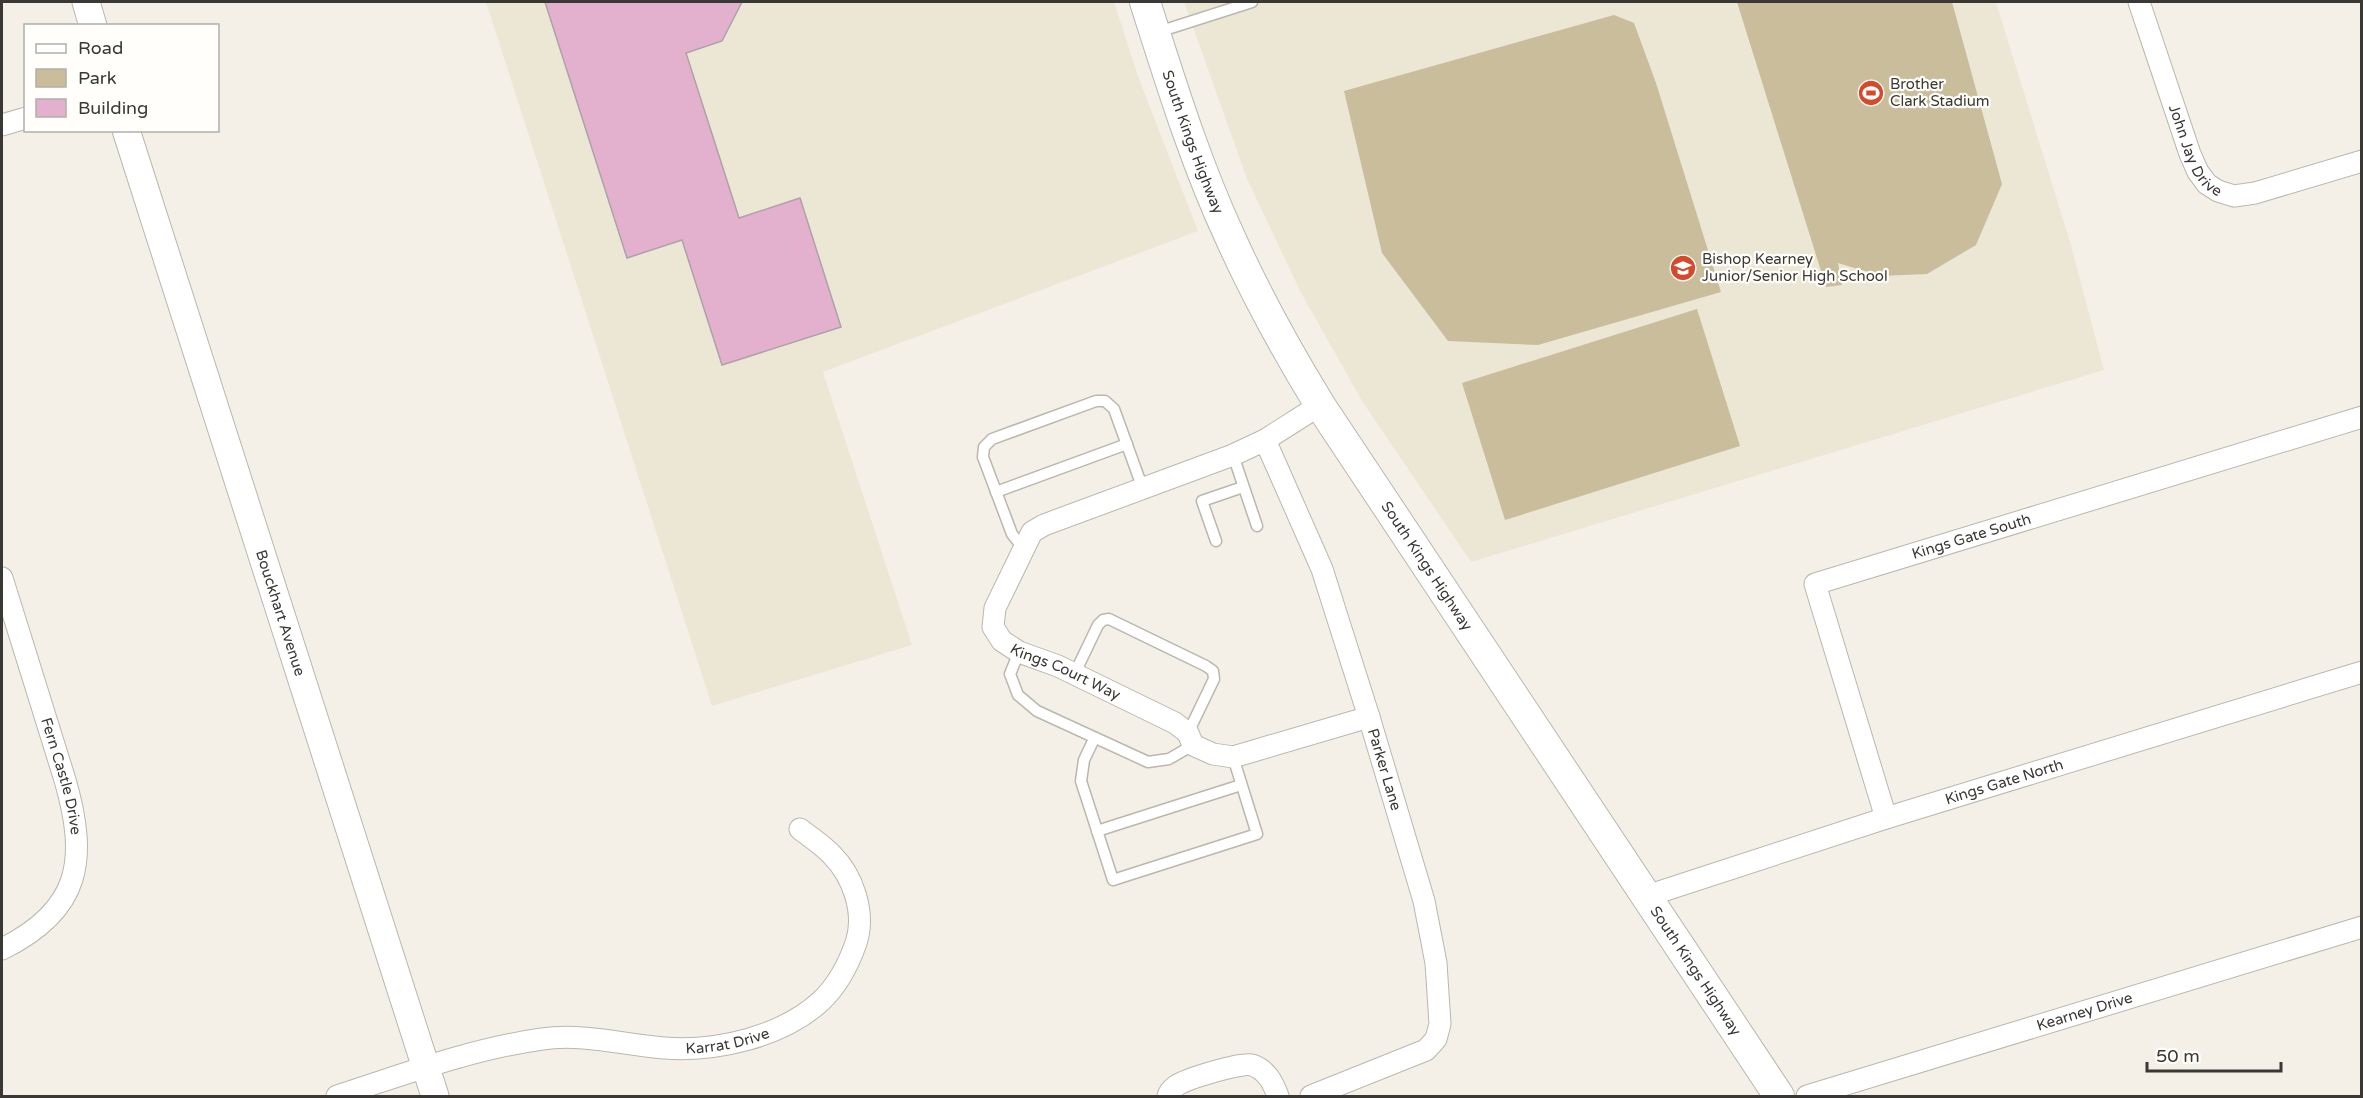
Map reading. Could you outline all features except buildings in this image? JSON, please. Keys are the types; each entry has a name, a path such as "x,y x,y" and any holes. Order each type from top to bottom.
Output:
{"main road":[{"name":"South Kings Highway","path":"1145,2 1191,136 1229,236 1275,327 1320,405 1779,1096"}],"street":[{"path":"86,2 92,24"},
{"name":"John Jay Drive","path":"2139,2 2190,154 2198,172 2207,184 2218,191 2234,196 2254,193 2361,161"},
{"path":"2,125 24,119"},
{"name":"Bouckhart Avenue","path":"127,132 435,1096"},
{"path":"1264,440 1320,405"},
{"name":"Kings Gate South","path":"1886,818 1815,584 2361,417"},
{"name":"Kings Court Way","path":"1264,440 1233,455 1044,525 1032,532 995,608 993,627 1002,641 1019,652 1058,666 1175,723 1191,739 1213,754 1233,757 1370,717"},
{"name":"Parker Lane","path":"1264,440 1322,569 1370,717 1424,901 1436,963 1440,1024 1436,1039 1426,1050 1311,1096"},
{"name":"Fern Castle Drive","path":"2,578 65,780 78,836 77,861 69,888 53,913 29,934 2,949"},
{"name":"Kings Gate North","path":"1647,896 1886,818 2361,672"},
{"name":"Karrat Drive","path":"337,1096 463,1054 545,1038 569,1038 688,1049 745,1040 798,1018 822,1000 837,982 854,949 859,920 855,896 846,873 831,854 800,829"},
{"name":"Kearney Drive","path":"1807,1096 2361,927"},
{"path":"1168,1096 1177,1084 1240,1064 1252,1065 1264,1071 1278,1096"}],"lane":[{"path":"1155,33 1252,2"},
{"path":"1023,548 1012,534 983,457 984,447 992,439 1096,401 1105,401 1114,408 1143,489"},
{"path":"996,492 1126,444"},
{"path":"1233,455 1257,526"},
{"path":"1216,541 1202,501 1244,487"},
{"path":"1019,652 1010,674 1018,695 1037,711 1148,762 1169,759 1191,739 1214,679 1213,671 1206,666 1109,619 1103,620 1098,625 1074,675"},
{"path":"1095,739 1084,760 1081,781 1113,880 1257,834 1233,757"},
{"path":"1097,831 1241,785"}],"shaded area":[{"path":"486,2 1114,2 1138,76 1198,231 823,372 912,645 712,706"},
{"name":"Bishop Kearney Junior/Senior High School","path":"1184,2 1996,2 2071,245 2104,370 1471,562 1362,401 1300,291 1247,179"}],"green space":[{"name":"Brother Clark Stadium","path":"1737,2 1952,2 2002,184 1976,245 1927,274 1881,276 1838,263 1842,285 1826,287"},
{"path":"1614,15 1634,23 1656,83 1721,292 1538,345 1448,341 1382,253 1344,91"},
{"path":"1697,309 1740,446 1505,520 1462,383"}],"place":[{"name":"Brother Clark Stadium","path":"1871,93"},
{"name":"Bishop Kearney Junior/Senior High School","path":"1683,268"}]}
